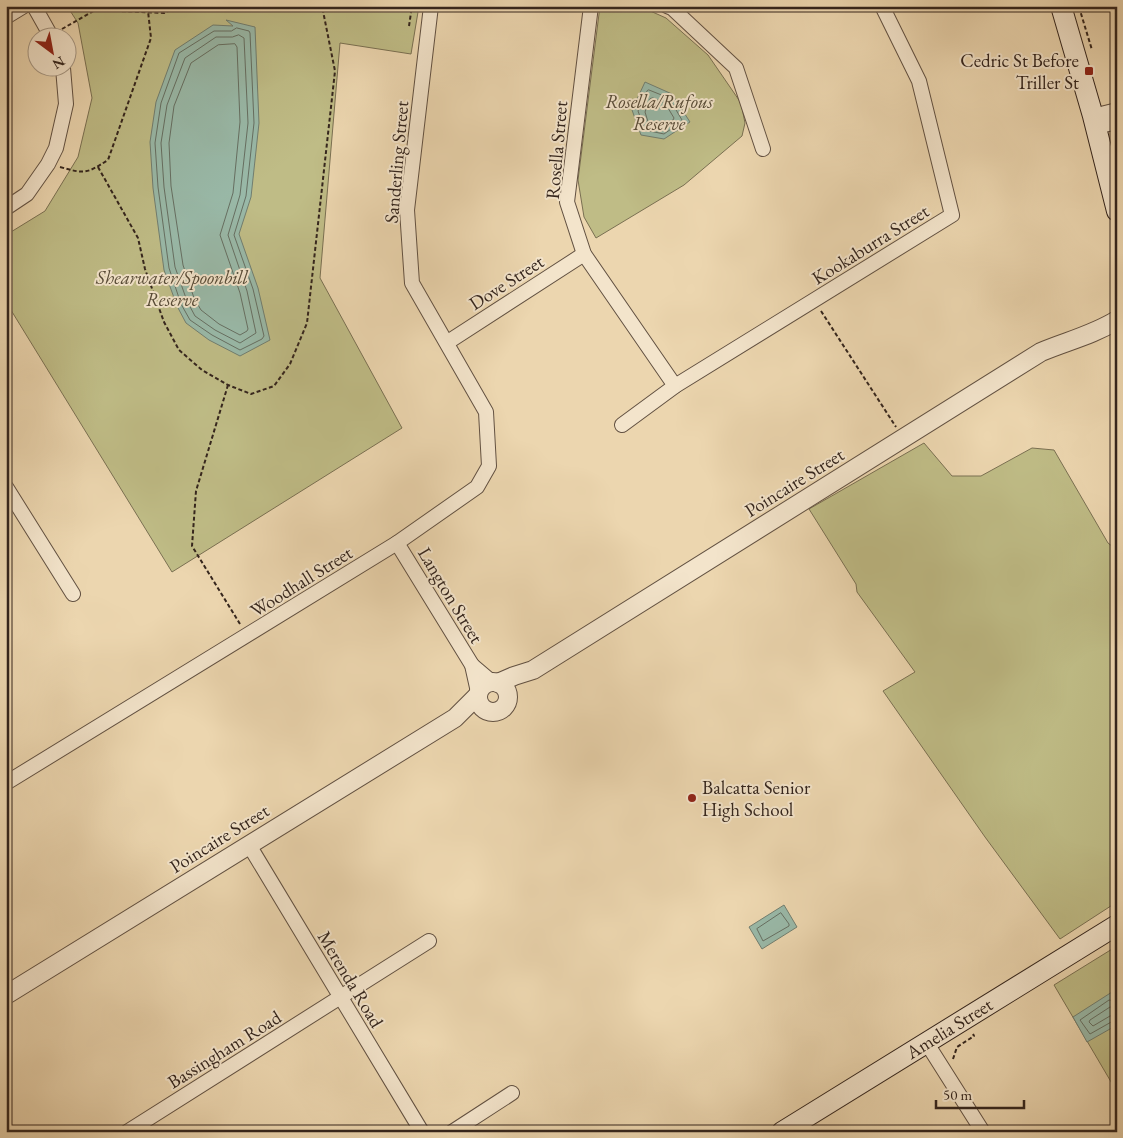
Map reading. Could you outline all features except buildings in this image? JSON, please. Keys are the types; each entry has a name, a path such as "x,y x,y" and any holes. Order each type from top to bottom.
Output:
{"main road":[{"path":"1061,6 1095,121 1117,211"},
{"name":"Amelia Street","path":"804,1132 1117,925"},
{"name":"Amelia Street","path":"782,1132 930,1047 970,1029 1117,938"}],"street":[{"path":"6,17 24,6"},
{"path":"34,6 47,28"},
{"name":"Sanderling Street","path":"431,6 408,210 412,283 448,342"},
{"name":"Rosella Street","path":"591,6 567,202 584,254 675,386"},
{"path":"666,6 672,8 736,68 763,149"},
{"name":"Kookaburra Street","path":"622,424 675,386 952,215 919,81 882,6"},
{"path":"6,208 27,194 48,164 56,148 66,104 64,78"},
{"path":"1095,121 1117,110"},
{"path":"1095,121 1117,122"},
{"name":"Dove Street","path":"448,342 584,254"},
{"name":"Poincaire Street","path":"6,995 455,718 487,693 514,676 532,670 1042,352 1082,338 1117,320"},
{"name":"Poincaire Street","path":"1082,338 1116,341"},
{"name":"Woodhall Street","path":"6,783 398,544 477,487 489,466 486,412 448,342"},
{"path":"6,487 73,594"},
{"name":"Langton Street","path":"398,544 487,693"},
{"name":"Poincaire Street","path":"487,693 506,691 507,702 532,670"},
{"name":"Merenda Road","path":"249,845 422,1132"},
{"name":"Bassingham Road","path":"127,1132 429,941"},
{"path":"930,1047 983,1132"},
{"path":"452,1132 512,1093"}],"path":[{"path":"66,28 95,10 164,12 178,6"},
{"path":"98,167 138,238 145,269 164,322 179,350 202,370 228,385 251,394 274,386 290,364 307,323 335,71 322,6"},
{"path":"409,26 412,6"},
{"path":"48,164 82,173 98,167 108,160 151,38 148,11"},
{"path":"815,300 904,439"},
{"path":"228,385 196,491 192,546 248,636"},
{"path":"954,1067 952,1057 957,1047 974,1036 970,1029"}],"green space":[{"name":"Shearwater/Spoonbill Reserve","path":"67,6 419,6 411,54 340,43 320,278 402,428 172,572 6,302 6,235 45,211 78,157 92,98 78,23"},
{"name":"Rosella/Rufous Reserve","path":"600,6 639,6 666,18 708,55 741,103 745,123 742,136 684,185 596,238 584,217 578,180"},
{"path":"924,443 952,476 981,476 1032,448 1054,450 1108,543 1117,550 1117,902 1060,939 985,837 883,691 915,672 857,592 856,584 809,509"},
{"path":"1117,946 1117,1092 1054,985"}],"water":[{"path":"226,20 255,27 259,123 251,197 239,234 258,288 270,340 240,356 209,340 186,323 177,306 164,270 153,188 150,142 156,102 175,50 213,25 233,26"},
{"path":"645,82 672,94 690,122 664,139 641,135 632,110"},
{"path":"784,905 797,927 762,949 749,927"},
{"path":"1112,992 1117,1000 1117,1025 1087,1042 1073,1017"}],"place":[{"name":"Cedric St Before Triller St","path":"1089,71"},
{"name":"Balcatta Senior High School","path":"692,798"}]}
